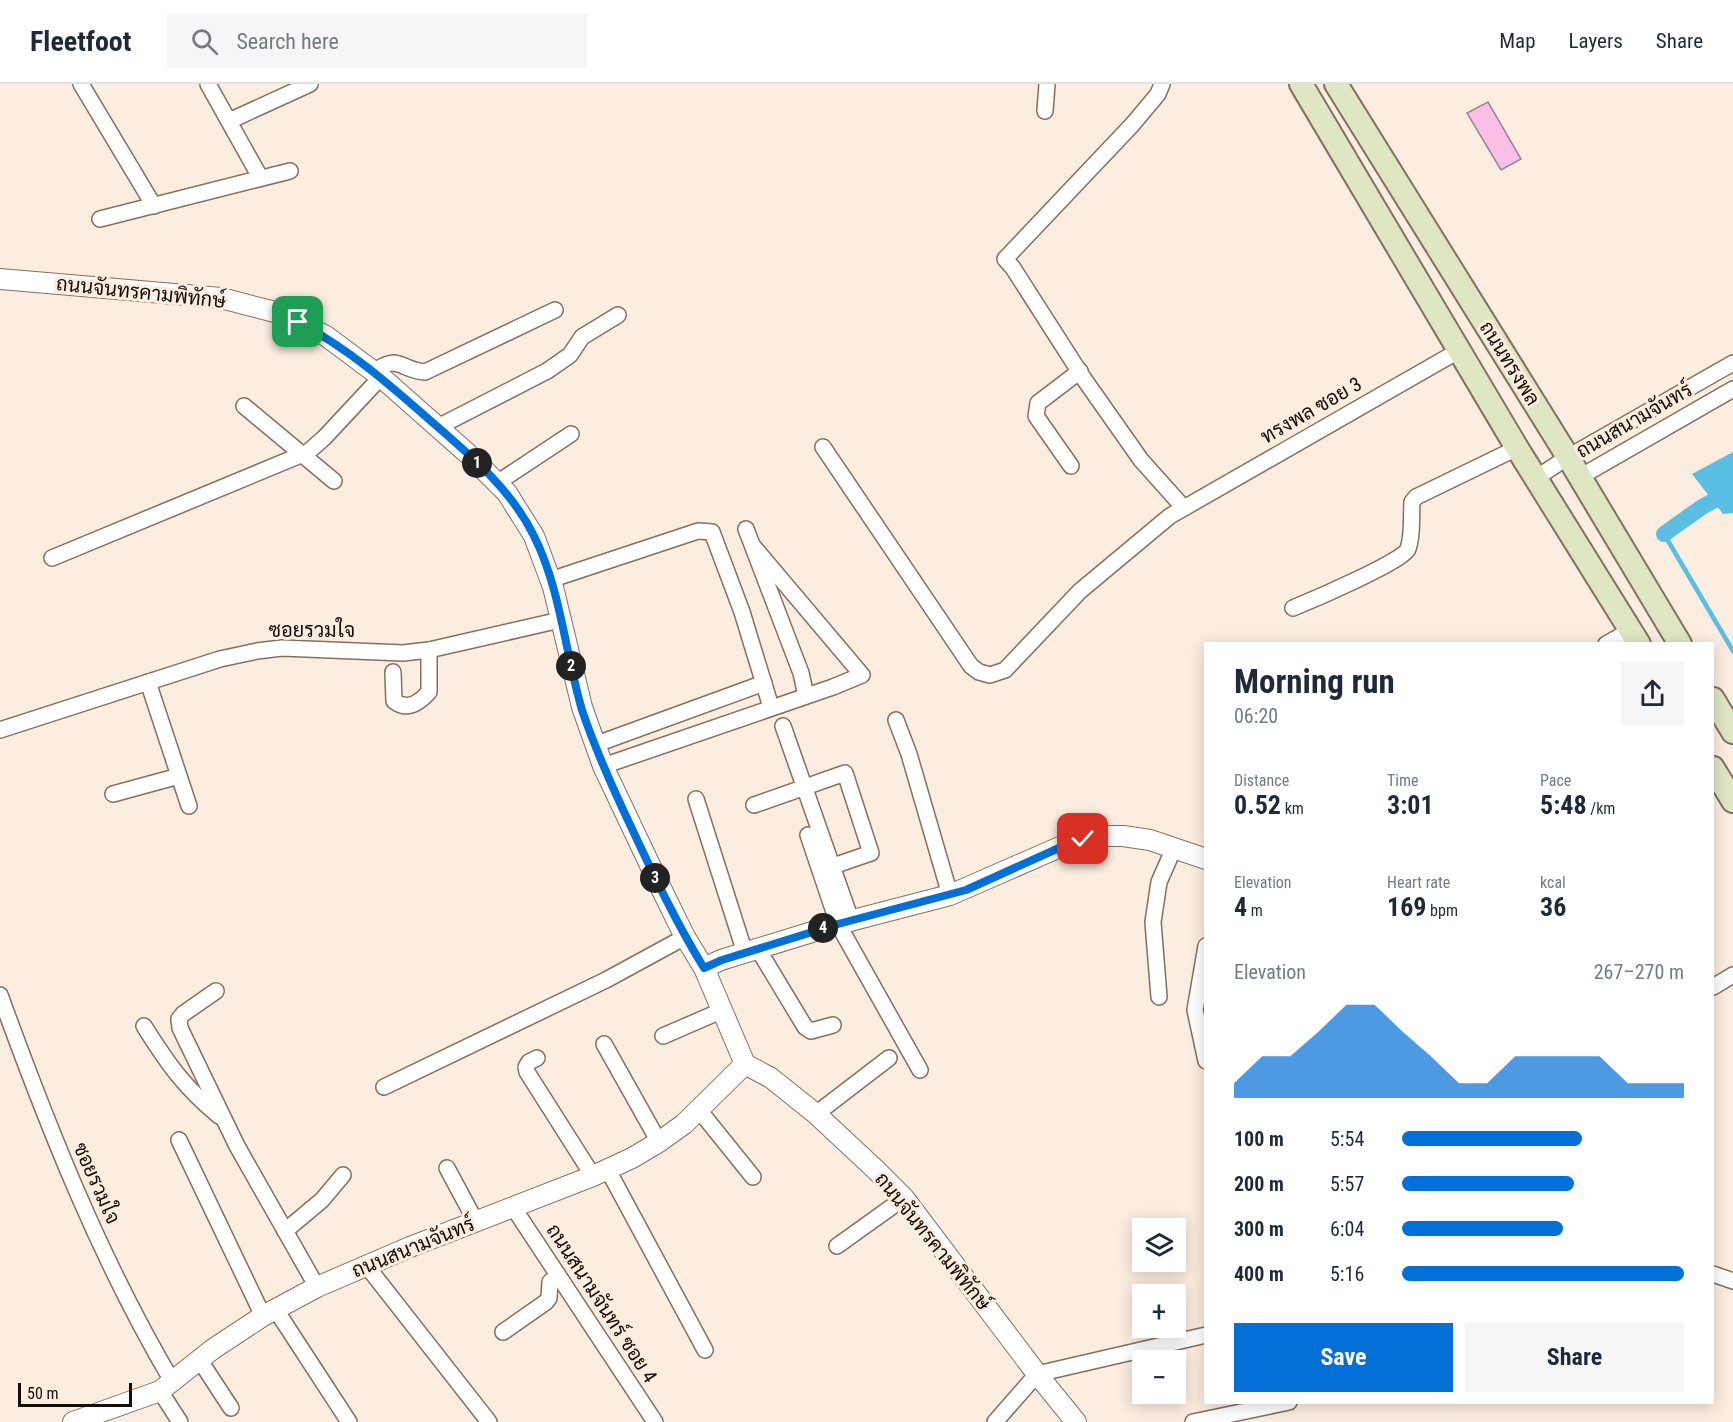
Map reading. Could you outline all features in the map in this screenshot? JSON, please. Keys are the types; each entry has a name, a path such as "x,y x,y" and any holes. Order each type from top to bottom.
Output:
{"main road":[{"name":"ถนนทรงพล","path":"1302,84 1536,478 1635,637"},
{"name":"ถนนทรงพล","path":"1336,84 1568,457 1679,642"},
{"path":"1714,701 1733,732"}],"street":[{"path":"81,84 154,206"},
{"path":"208,84 260,177"},
{"path":"229,121 310,84"},
{"path":"1045,111 1047,84"},
{"path":"1162,84 1158,94 1132,125 1005,259 1013,267 1141,460 1183,507"},
{"path":"100,219 290,171"},
{"name":"ถนนจันทรคามพิทักษ์","path":"0,279 220,298 275,312 326,336 377,374 438,427 507,493 534,536 550,580 582,707 594,745 685,937 704,968 745,1064 771,1078 816,1114 904,1198 1076,1422"},
{"path":"52,558 303,455 324,438 384,363 392,362 415,371 425,372 555,310"},
{"path":"438,427 547,371 570,355 582,337 618,315"},
{"name":"ทรงพล ซอย 3","path":"823,447 971,666 979,672 990,675 1010,666 1080,591 1183,507 1460,350"},
{"name":"ถนนสนามจันทร์","path":"1536,478 1568,457 1733,363"},
{"path":"1071,466 1039,422 1036,408 1038,403 1080,371"},
{"name":"ถนนสนามจันทร์","path":"1580,477 1733,389"},
{"path":"244,406 334,481"},
{"path":"497,483 571,434"},
{"path":"1293,609 1404,555 1408,548 1412,502 1416,497 1518,448"},
{"path":"746,529 801,673 806,696"},
{"path":"550,580 698,531 712,532 742,612 771,707"},
{"path":"603,766 862,675 753,546"},
{"name":"ซอยรวมใจ","path":"0,730 220,659 257,651 282,648 403,653 429,650 560,620"},
{"path":"1614,642 1635,637"},
{"path":"393,672 394,701 400,706 411,706 422,700 429,692 429,650"},
{"path":"148,682 189,806"},
{"path":"594,745 764,683"},
{"path":"896,720 909,754 950,895"},
{"path":"783,726 833,866 845,922"},
{"path":"754,805 845,773 871,854 833,866"},
{"path":"113,794 179,776"},
{"path":"696,799 752,951 806,1027 811,1031 817,1031 832,1025"},
{"path":"808,835 845,922 920,1070"},
{"path":"704,968 845,922 950,895 1070,843 1093,836 1123,836 1150,840 1204,858"},
{"path":"1159,997 1153,922 1159,882 1174,848"},
{"path":"384,1087 606,980 685,937"},
{"path":"1204,958 1195,1010 1204,1052"},
{"path":"1714,986 1733,975"},
{"path":"216,991 183,1014 179,1019 180,1028 224,1119 317,1287"},
{"name":"ซอยรวมใจ","path":"0,995 63,1162 150,1343 180,1422"},
{"path":"663,1036 723,1010"},
{"path":"144,1026 186,1086 224,1119"},
{"path":"604,1044 659,1142"},
{"path":"537,1058 529,1062 526,1067 527,1072 600,1173 705,1350"},
{"path":"816,1114 889,1058"},
{"name":"ถนนสนามจันทร์","path":"73,1422 166,1386 199,1359 270,1313 317,1287 366,1265 600,1173 659,1142 699,1110 745,1064"},
{"path":"699,1110 753,1177"},
{"path":"180,1140 270,1313 349,1422"},
{"path":"447,1168 476,1222"},
{"path":"285,1231 322,1200 343,1175"},
{"path":"837,1246 904,1198"},
{"name":"ถนนสนามจันทร์ ซอย 4","path":"513,1207 656,1422"},
{"path":"366,1265 489,1422"},
{"path":"1714,1274 1733,1281"},
{"path":"503,1332 546,1302 549,1298 550,1282 558,1275"},
{"path":"995,1422 1037,1374 1204,1335"},
{"path":"199,1359 231,1408"},
{"path":"1193,1422 1278,1404"}],"water":[{"path":"1733,452 1733,513 1723,514 1692,474"}],"building":[{"path":"1488,102 1521,159 1501,170 1467,113"}],"waterway":[{"path":"1664,534 1702,507 1733,490"},
{"path":"1664,534 1733,651"}],"route":[{"path":"298,322 326,336 381,377 467,453 507,493 519,512 534,536 553,586 582,707 594,745 685,937 704,968 758,948 838,924 966,890 1083,839"}]}
